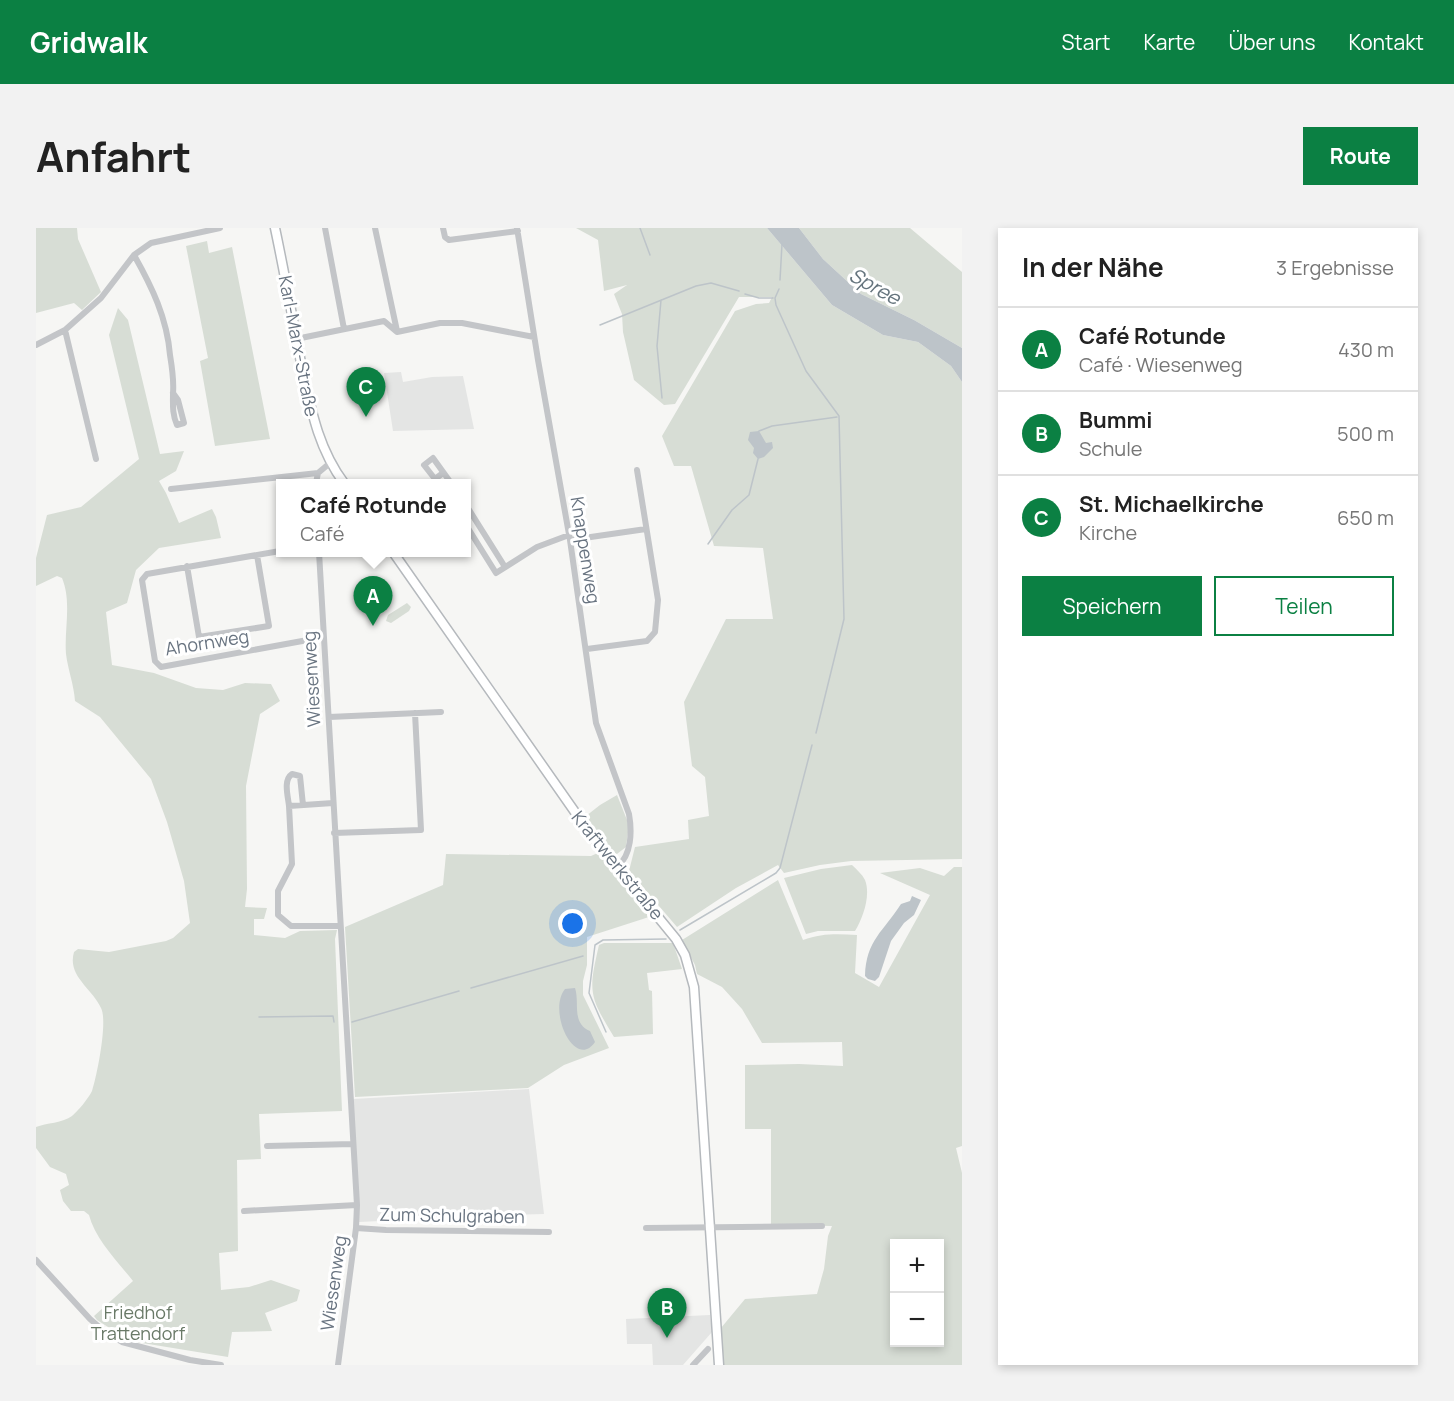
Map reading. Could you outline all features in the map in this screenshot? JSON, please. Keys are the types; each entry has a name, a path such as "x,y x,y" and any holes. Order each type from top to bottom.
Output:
{"main road":[{"name":"Karl-Marx-Straße","path":"275,228 318,437 330,462"},
{"path":"330,462 341,479"},
{"name":"Kraftwerkstraße","path":"397,557 586,827 666,924 685,955 690,968 695,998 719,1365"}],"street":[{"path":"36,345 65,330 100,298 134,255 151,243 187,231 220,228"},
{"path":"325,228 344,329"},
{"path":"375,228 397,332"},
{"path":"442,228 445,237 449,240 518,229"},
{"name":"Knappenweg","path":"518,229 534,337 570,537 596,723 631,824 626,853 617,867"},
{"path":"134,255 156,297 165,321 173,393"},
{"path":"296,339 384,321 397,332"},
{"path":"397,332 440,324 462,323 534,337"},
{"path":"65,330 96,459"},
{"path":"432,479 424,465 433,458 448,479"},
{"path":"171,489 318,472 330,462"},
{"path":"586,649 647,641 654,632 658,617 658,600 637,470"},
{"path":"317,479 318,472"},
{"path":"437,479 443,473"},
{"path":"471,513 505,567"},
{"path":"471,533 496,573 537,547 570,537 646,529"},
{"path":"257,555 269,626 199,638 187,566 276,551"},
{"path":"486,556 495,551"},
{"name":"Wiesenweg","path":"319,557 357,1205 338,1365"},
{"name":"Ahornweg","path":"187,566 147,574 142,580 155,662 161,667 324,638"},
{"path":"328,717 441,712"},
{"path":"334,834 421,830 414,713"},
{"path":"303,805 300,776 292,774 287,780 292,864 278,891 278,915 291,926 340,926"},
{"path":"289,806 333,803"},
{"path":"267,1146 353,1144"},
{"name":"Wiesenweg","path":"244,1211 357,1205"},
{"path":"646,1228 822,1226"},
{"name":"Zum Schulgraben","path":"356,1228 549,1232"},
{"path":"36,1260 72,1302 105,1332 122,1342 220,1365"},
{"path":"693,1365 708,1349"}],"shaded area":[{"path":"767,228 799,228 823,259 861,294 914,320 962,348 962,382 951,366 918,342 883,335 832,305"},
{"path":"401,372 403,382 432,377 463,376 474,429 393,431 384,373"},
{"path":"759,431 766,443 772,442 773,448 764,457 758,459 748,440 750,432"},
{"path":"912,896 921,900 914,915 904,923 891,941 879,977 875,981 868,979 865,976 866,964 872,945 901,904 910,901"},
{"path":"575,988 578,1018 580,1023 590,1031 595,1042 587,1049 579,1049 572,1044 561,1023 560,999 565,989"},
{"path":"529,1089 544,1214 390,1218 359,1222 353,1099"},
{"path":"710,1315 712,1332 683,1365 653,1365 652,1344 627,1344 626,1319"}],"green space":[{"path":"36,228 77,228 78,239 101,292 82,310 74,303 36,313"},
{"path":"576,228 767,228 832,305 883,335 918,342 951,366 962,382 962,859 851,861 784,873 778,865 736,888 677,927 629,871 635,847 689,839 688,820 709,816 705,777 692,766 684,702 726,619 773,619 763,548 714,546 691,466 674,466 662,436 735,311 756,304 769,303 772,297 739,297 675,404 664,405 634,380 623,332 622,314 614,294 627,285 604,291 598,240"},
{"path":"799,228 910,228 962,272 962,348 914,320 861,294 823,259"},
{"path":"207,241 209,253 232,247 270,439 215,446 200,361 208,358 186,246"},
{"name":"Friedhof Trattendorf","path":"118,308 128,320 160,454 184,451 176,471 159,481 179,523 212,509 221,538 159,548 136,570 127,603 106,612 112,665 154,673 196,688 223,690 245,683 271,684 280,701 260,714 246,786 247,889 245,907 267,908 264,919 254,919 254,935 285,938 300,931 337,930 335,939 342,1111 259,1114 261,1159 237,1160 238,1251 219,1253 221,1290 249,1287 271,1280 300,1290 297,1301 265,1313 272,1331 232,1332 228,1357 130,1341 97,1320 94,1316 133,1281 96,1233 89,1215 84,1211 71,1211 63,1201 60,1190 69,1185 66,1174 50,1167 36,1148 36,1127 59,1122 74,1114 92,1091 99,1062 103,1015 97,1001 77,975 74,968 74,952 78,949 109,952 166,941 190,923 184,881 167,822 151,779 100,717 75,701 66,654 67,596 62,578 57,576 36,586 36,558 47,515 81,507 139,459 109,335"},
{"path":"407,603 411,607 409,611 391,623 386,621 388,615"},
{"path":"617,795 629,825 626,847 613,857 586,816"},
{"path":"600,852 649,917 587,937 587,965 583,981 583,995 609,1048 564,1065 528,1088 355,1097 345,927 443,885 446,854 591,856"},
{"path":"852,865 861,874 867,886 867,899 855,931 818,931 806,934 784,878 821,869"},
{"path":"954,867 962,867 962,1146 956,1148 962,1173 962,1365 724,1365 721,1328 745,1299 817,1294 832,1226 771,1225 771,1129 745,1129 745,1065 843,1066 842,1042 762,1043 742,1009 722,987 697,974 695,965 682,940 778,880 803,940 823,935 857,935 855,973 879,987 930,895 880,873 920,868 944,876"},
{"path":"604,943 673,943 682,969 647,973 649,990 652,991 653,1034 614,1037 600,1012 595,1002 592,984 599,945"}],"waterway":[{"path":"640,228 650,255"},
{"path":"780,280 782,244"},
{"path":"600,325 696,286 711,283 739,291"},
{"path":"779,289 775,298 776,305 806,371 839,416 844,619 816,733"},
{"path":"745,294 759,298 773,298"},
{"path":"661,300 657,346 662,398"},
{"path":"759,431 772,426 837,417"},
{"path":"708,544 732,510 749,495 758,459"},
{"path":"680,930 776,873 780,868 812,745"},
{"path":"606,1032 589,993 595,945 603,940 666,939"},
{"path":"471,988 583,956"},
{"path":"352,1022 459,991"},
{"path":"259,1017 333,1016 334,1022"}],"place":[{"name":"St. Michaelkirche","path":"366,417"},
{"name":"Café Rotunde","path":"373,626"},
{"name":"Bummi","path":"667,1338"}],"water label":[{"name":"Spree","path":"875,286"}]}
